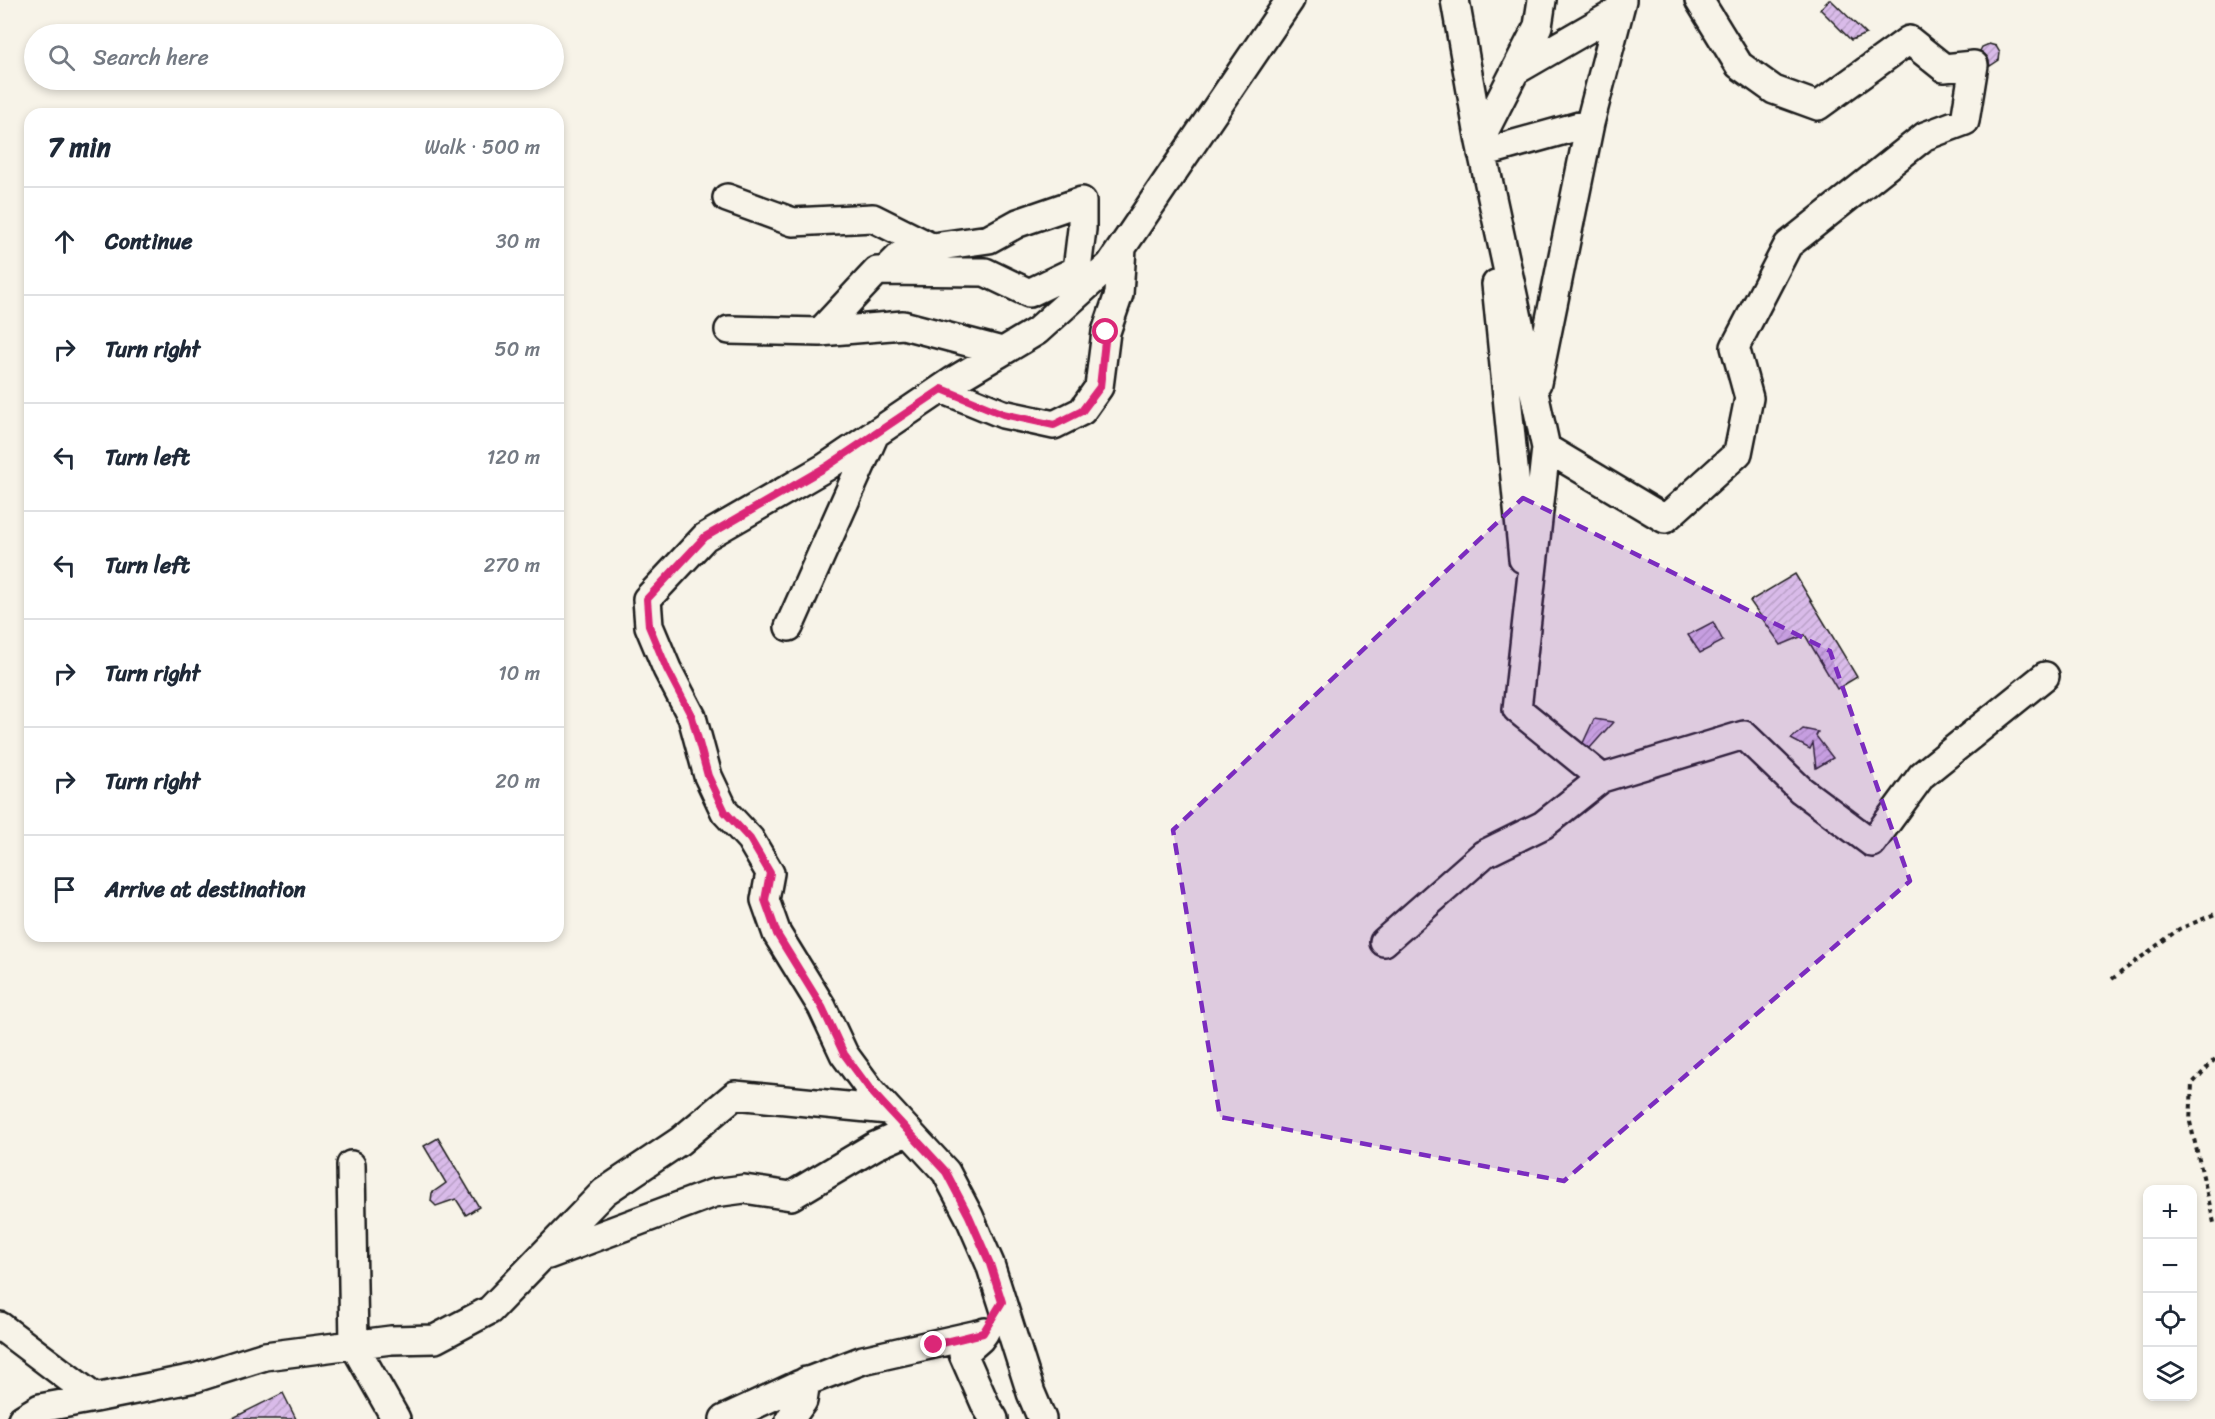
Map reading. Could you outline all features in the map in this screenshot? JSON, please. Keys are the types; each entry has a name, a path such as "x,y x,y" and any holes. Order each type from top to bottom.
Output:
{"street":[{"path":"1042,1419 1031,1393 990,1264 946,1172 872,1092 844,1054 822,1007 777,934 765,900 770,873 750,839 725,812 708,776 692,717 667,669 649,626 647,599 705,537 826,467 942,389 1037,331 1110,265 1290,0"},
{"path":"1455,0 1483,157 1549,450 1665,519 1738,453 1749,398 1735,347 1788,245 1925,136 1965,121 1974,65 1944,68 1910,40 1818,106 1774,90 1739,65 1699,0"},
{"path":"1538,26 1542,0"},
{"path":"1528,614 1483,157 1484,132 1538,26 1558,0"},
{"path":"1515,71 1621,6"},
{"path":"1535,394 1590,123 1621,6"},
{"path":"1483,157 1590,123"},
{"path":"727,198 793,222 873,218 931,247"},
{"path":"820,332 877,271 985,272 1029,293 1077,270 1082,229 1082,201 1018,223 989,238 905,251 885,271"},
{"path":"942,389 1003,414 1054,425 1082,411 1100,387 1106,332 1119,294 1122,248"},
{"path":"1551,314 1549,450 1517,709 1602,778"},
{"path":"729,330 820,332 903,325 1002,351"},
{"path":"789,627 875,434"},
{"path":"1384,942 1484,854 1543,825 1602,778 1744,735 1801,790 1872,843 1922,775 2045,676"},
{"path":"22,1419 40,1408 195,1378 265,1356 392,1340 435,1338 490,1310 604,1192 680,1141 735,1095 888,1110"},
{"path":"542,1257 714,1194 744,1189 791,1196 875,1146 907,1132"},
{"path":"351,1165 354,1345 396,1419"},
{"path":"994,1419 963,1354 983,1333 1002,1302"},
{"path":"0,1326 95,1398"},
{"path":"724,1419 806,1381 863,1360 983,1333"},
{"path":"790,1419 803,1401 806,1381"}],"path":[{"path":"2112,979 2179,929 2215,914"},
{"path":"2215,1059 2192,1084 2190,1122 2215,1227"}],"highlighted area":[{"path":"1523,498 1830,651 1910,881 1564,1181 1220,1117 1173,830"}],"building":[{"path":"1829,0 1866,34 1851,40 1820,9"},
{"path":"1989,44 1996,46 2000,53 1999,60 1990,66 1988,58 1980,51 1982,47"},
{"path":"1795,574 1857,677 1837,689 1805,635 1781,645 1750,601"},
{"path":"1713,622 1723,641 1700,653 1688,635"},
{"path":"1594,719 1613,722 1590,748 1583,743"},
{"path":"1803,729 1818,732 1816,736 1833,758 1816,768 1813,743 1810,749 1791,739"},
{"path":"438,1138 479,1207 466,1215 456,1199 436,1206 431,1201 432,1193 446,1183 424,1146"},
{"path":"283,1393 296,1419 231,1419"}],"route":[{"path":"934,1345 983,1333 993,1319 1002,1302 990,1264 946,1172 872,1092 844,1054 822,1007 777,934 765,900 770,873 750,839 725,812 708,776 692,717 667,669 649,626 647,599 705,537 826,467 942,389 1003,414 1054,425 1082,411 1100,387 1106,332"}]}
